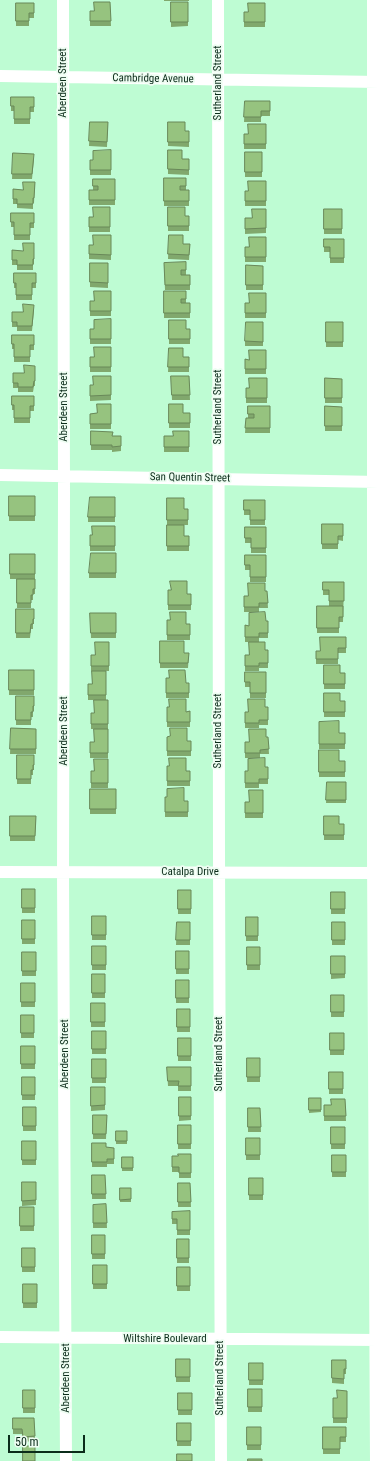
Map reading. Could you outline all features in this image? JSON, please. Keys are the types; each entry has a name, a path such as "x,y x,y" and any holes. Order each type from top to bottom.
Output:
{"street":[{"name":"Aberdeen Street","path":"63,0 63,873 66,1461"},
{"name":"Sutherland Street","path":"218,0 218,872 221,1461"},
{"path":"373,0 376,82 376,1461"},
{"name":"Cambridge Avenue","path":"0,76 376,82"},
{"name":"San Quentin Street","path":"0,475 376,482"},
{"name":"Catalpa Drive","path":"0,872 376,873"},
{"name":"Wiltshire Boulevard","path":"0,1337 377,1340"}],"building":[{"path":"94,2 110,2 111,21 90,21 90,11 94,11"},
{"path":"171,2 188,2 188,22 171,22"},
{"path":"16,3 34,3 34,13 29,13 29,21 16,21"},
{"path":"248,3 265,3 265,22 244,22 244,12 248,12"},
{"path":"11,97 34,97 34,107 30,107 30,119 14,119 14,106 11,106"},
{"path":"245,101 270,101 270,111 261,111 261,117 244,117"},
{"path":"90,122 108,122 107,142 89,141"},
{"path":"168,122 185,122 185,131 189,131 189,142 168,142"},
{"path":"248,124 266,124 266,144 244,144 244,134 248,134"},
{"path":"111,150 111,170 90,170 90,160 93,160 93,151"},
{"path":"168,150 182,150 182,159 189,159 189,170 168,169"},
{"path":"245,152 262,152 262,172 245,172"},
{"path":"13,153 34,154 32,174 12,174"},
{"path":"164,178 186,178 186,186 180,186 180,190 189,190 189,201 164,201"},
{"path":"93,179 115,179 115,200 89,200 89,190 98,190 98,186 93,186"},
{"path":"248,181 266,181 266,201 245,201 245,191 248,191"},
{"path":"23,182 35,182 33,204 17,204 17,199 13,199 13,189 23,190"},
{"path":"93,207 110,207 110,227 89,227 89,217 93,217"},
{"path":"168,207 185,207 185,216 189,216 189,226 168,226"},
{"path":"252,209 266,209 266,228 245,229 245,218 252,218"},
{"path":"324,209 342,209 342,229 324,229"},
{"path":"11,213 34,213 34,223 30,223 30,235 14,235 14,222 11,222"},
{"path":"93,235 111,235 111,255 89,254 89,245 93,245"},
{"path":"169,235 183,235 183,244 190,244 189,255 168,254"},
{"path":"249,237 266,237 266,257 245,257 245,247 249,247"},
{"path":"324,239 344,239 344,258 330,258 330,247 324,247"},
{"path":"23,243 34,243 33,265 17,265 17,260 12,260 12,250 23,251"},
{"path":"186,262 186,270 181,270 181,275 190,275 190,285 165,285 164,263"},
{"path":"90,263 108,263 108,283 90,282"},
{"path":"246,265 263,266 263,285 246,285"},
{"path":"14,273 36,273 36,283 32,283 32,295 16,295"},
{"path":"94,291 111,291 111,311 90,311 90,301 94,301"},
{"path":"164,291 186,291 186,299 181,299 181,303 190,303 190,313 164,313"},
{"path":"249,293 266,293 266,313 245,313 245,303 249,303"},
{"path":"23,304 34,305 32,326 17,326 17,322 12,322 12,312 23,312"},
{"path":"111,319 111,339 90,339 90,329 94,329 94,320"},
{"path":"169,320 186,320 186,329 190,329 190,339 169,339"},
{"path":"246,322 263,322 263,342 245,341"},
{"path":"326,322 343,322 343,342 326,342"},
{"path":"12,335 34,335 34,345 30,345 30,357 14,357"},
{"path":"94,347 111,347 111,367 90,367 90,357 94,357"},
{"path":"169,348 183,348 183,357 189,357 189,367 168,367"},
{"path":"249,350 266,350 266,369 245,369 245,359 249,360"},
{"path":"24,365 35,366 35,381 33,387 18,387 18,383 13,383 13,373 24,373"},
{"path":"93,376 111,376 111,395 90,396 90,385 93,385"},
{"path":"171,376 189,376 190,395 172,395"},
{"path":"249,378 267,378 267,398 246,398 246,388 249,388"},
{"path":"325,378 342,379 342,398 325,398"},
{"path":"12,396 34,396 34,406 30,406 30,418 14,418"},
{"path":"97,404 111,404 111,424 90,424 90,414 97,413"},
{"path":"169,404 183,404 183,413 190,413 190,423 169,423"},
{"path":"248,406 270,406 270,428 245,428 246,418 254,418 254,414 248,414"},
{"path":"325,406 342,407 342,426 325,426"},
{"path":"91,431 113,432 112,436 121,436 121,446 112,447 112,445 91,445"},
{"path":"173,431 189,431 189,447 164,447 164,436 173,436"},
{"path":"9,496 35,496 35,516 9,516"},
{"path":"90,497 115,497 115,517 88,517"},
{"path":"167,498 184,498 184,509 188,509 188,520 167,520"},
{"path":"244,500 265,500 265,520 250,520 250,510 244,510"},
{"path":"322,524 343,524 343,536 338,536 338,544 322,544"},
{"path":"167,525 184,525 184,536 189,536 189,546 167,546"},
{"path":"92,526 115,526 115,546 90,546"},
{"path":"245,527 266,527 266,548 251,548 251,538 245,538"},
{"path":"91,553 116,553 116,573 89,573"},
{"path":"10,554 35,554 35,574 10,574"},
{"path":"245,555 266,555 266,577 250,577 250,565 245,565"},
{"path":"17,579 35,579 35,589 33,589 33,595 31,595 31,603 17,603"},
{"path":"170,581 187,581 187,594 191,594 191,605 168,605 168,590 171,590"},
{"path":"323,582 344,582 344,601 329,601 329,590 323,590"},
{"path":"248,583 265,583 268,603 259,603 259,607 244,607 244,596 248,596"},
{"path":"317,606 343,606 343,617 339,617 339,628 317,628"},
{"path":"16,609 34,609 34,619 33,624 31,624 30,633 16,633"},
{"path":"170,612 186,612 186,624 190,624 190,635 167,635 167,620 170,620"},
{"path":"265,612 266,621 268,621 268,633 259,633 259,637 245,637 245,625 249,626 249,613"},
{"path":"90,613 116,613 116,633 91,633"},
{"path":"320,637 346,637 346,648 338,648 338,659 316,659 316,651 320,651"},
{"path":"160,641 184,641 184,653 189,653 188,663 160,663"},
{"path":"95,642 109,642 109,666 91,666 91,655 95,655"},
{"path":"249,642 265,642 265,650 268,650 268,663 259,663 259,666 245,666 245,655 249,655"},
{"path":"324,665 340,665 340,673 345,673 345,684 324,684"},
{"path":"9,670 34,670 34,690 9,690"},
{"path":"169,670 185,670 186,683 189,683 189,693 166,693 166,678 169,678"},
{"path":"92,671 106,671 106,695 88,695 88,684 92,684"},
{"path":"245,672 266,672 266,693 250,693 250,682 245,682"},
{"path":"324,693 340,693 340,701 345,701 345,712 324,712"},
{"path":"16,696 34,696 34,706 33,712 31,712 31,720 16,720"},
{"path":"169,699 186,699 186,712 190,711 190,722 167,722 167,707 169,707"},
{"path":"248,699 265,699 265,707 268,707 268,720 259,720 259,723 245,723 245,712 248,712"},
{"path":"94,700 108,700 108,724 91,724 91,713 94,713"},
{"path":"339,721 339,733 345,733 345,744 319,744 319,722"},
{"path":"11,728 36,729 36,749 10,749"},
{"path":"170,728 187,728 187,741 191,741 191,751 167,751 167,737 170,736"},
{"path":"94,729 108,729 108,753 90,753 90,742 94,742"},
{"path":"249,729 266,729 269,749 260,750 260,753 245,753 245,742 249,742"},
{"path":"319,750 339,750 339,761 345,761 345,772 319,772"},
{"path":"17,755 34,755 34,765 33,770 31,770 31,779 17,779"},
{"path":"169,758 186,758 186,771 190,771 190,781 167,781 167,766 169,766"},
{"path":"265,758 265,767 268,767 268,779 259,779 259,783 245,783 245,771 248,771 248,759"},
{"path":"94,759 108,759 108,783 91,783 91,771 94,771"},
{"path":"327,782 346,782 346,800 326,800"},
{"path":"184,788 184,801 188,801 188,812 165,812 165,797 167,797 167,789"},
{"path":"90,789 116,789 116,809 90,809"},
{"path":"249,790 263,790 263,813 245,813 245,802 249,802"},
{"path":"10,816 36,816 35,836 10,836"},
{"path":"324,816 339,816 339,824 344,824 344,835 324,835"},
{"path":"22,889 35,889 35,908 22,908"},
{"path":"178,890 191,890 191,909 178,909"},
{"path":"331,892 345,892 345,909 331,909"},
{"path":"92,916 106,916 106,935 92,935"},
{"path":"246,917 258,917 258,936 246,936"},
{"path":"22,920 35,920 35,939 22,939"},
{"path":"177,922 190,922 190,940 176,940"},
{"path":"332,922 345,922 345,940 332,940"},
{"path":"92,946 106,946 106,965 92,965"},
{"path":"247,947 260,947 260,965 247,965"},
{"path":"176,951 189,951 189,969 176,969"},
{"path":"22,952 36,952 36,971 22,971"},
{"path":"331,956 345,956 345,974 331,974"},
{"path":"92,974 105,974 105,993 92,993"},
{"path":"176,980 189,980 189,998 176,998"},
{"path":"21,983 35,983 35,1002 21,1002"},
{"path":"331,995 344,995 344,1012 331,1012"},
{"path":"91,1003 105,1003 105,1022 91,1022"},
{"path":"177,1009 190,1009 190,1027 177,1027"},
{"path":"21,1015 34,1015 34,1033 21,1033"},
{"path":"92,1031 106,1031 106,1049 92,1049"},
{"path":"330,1033 344,1033 344,1050 330,1050"},
{"path":"178,1038 191,1038 191,1056 178,1056"},
{"path":"21,1046 35,1046 35,1064 21,1064"},
{"path":"247,1058 260,1058 260,1077 247,1077"},
{"path":"92,1059 106,1059 106,1078 92,1078"},
{"path":"167,1067 191,1067 191,1086 178,1086 179,1081 168,1081"},
{"path":"329,1072 343,1072 343,1089 329,1089"},
{"path":"22,1077 35,1077 35,1095 22,1095"},
{"path":"91,1087 105,1087 105,1105 91,1106"},
{"path":"179,1097 191,1097 191,1116 179,1116"},
{"path":"309,1098 321,1098 321,1110 309,1110"},
{"path":"331,1099 345,1099 346,1116 324,1116 324,1105 331,1105"},
{"path":"23,1107 36,1107 36,1126 23,1126"},
{"path":"248,1108 260,1108 261,1127 248,1127"},
{"path":"93,1115 107,1115 106,1134 93,1134"},
{"path":"178,1125 191,1125 191,1144 178,1144"},
{"path":"331,1127 345,1127 345,1144 331,1144"},
{"path":"116,1131 127,1131 127,1141 116,1141"},
{"path":"246,1138 260,1138 260,1155 246,1155"},
{"path":"22,1141 36,1141 36,1160 22,1160"},
{"path":"92,1143 106,1143 106,1147 114,1148 114,1159 107,1159 107,1162 92,1162"},
{"path":"178,1154 191,1154 191,1173 179,1173 179,1167 172,1167 172,1156 178,1156"},
{"path":"332,1155 346,1155 346,1172 332,1172"},
{"path":"122,1157 133,1157 133,1168 122,1168"},
{"path":"92,1175 105,1175 106,1194 92,1194"},
{"path":"249,1178 263,1178 263,1195 249,1195"},
{"path":"22,1182 36,1182 36,1200 22,1201"},
{"path":"178,1183 190,1183 191,1202 178,1202"},
{"path":"120,1188 131,1188 131,1199 120,1200"},
{"path":"106,1204 107,1223 93,1223 93,1205"},
{"path":"20,1207 34,1207 34,1226 20,1226"},
{"path":"190,1211 190,1230 177,1230 177,1219 172,1219 172,1212"},
{"path":"92,1235 105,1235 105,1254 92,1254"},
{"path":"177,1239 189,1239 189,1258 177,1258"},
{"path":"22,1248 35,1248 35,1267 22,1267"},
{"path":"93,1265 107,1265 107,1284 93,1284"},
{"path":"177,1267 190,1267 190,1286 177,1286"},
{"path":"23,1284 37,1284 37,1303 23,1303"},
{"path":"176,1359 190,1359 190,1377 176,1377"},
{"path":"332,1360 346,1360 344,1379 332,1378"},
{"path":"249,1363 263,1363 263,1380 249,1380"},
{"path":"248,1389 262,1389 262,1407 248,1407"},
{"path":"23,1390 35,1390 35,1408 23,1408"},
{"path":"337,1390 347,1391 347,1418 333,1418 333,1398 337,1398"},
{"path":"178,1393 192,1393 192,1410 178,1410"},
{"path":"13,1418 34,1418 35,1436 23,1437 22,1429 13,1429"},
{"path":"177,1423 191,1423 191,1441 177,1441"},
{"path":"247,1427 261,1427 261,1445 247,1445"},
{"path":"323,1427 346,1427 346,1437 340,1437 340,1449 323,1449"},
{"path":"23,1446 35,1446 35,1461 23,1461"},
{"path":"177,1454 192,1454 192,1461 177,1461"},
{"path":"248,1459 262,1459 262,1461 248,1461"}]}
